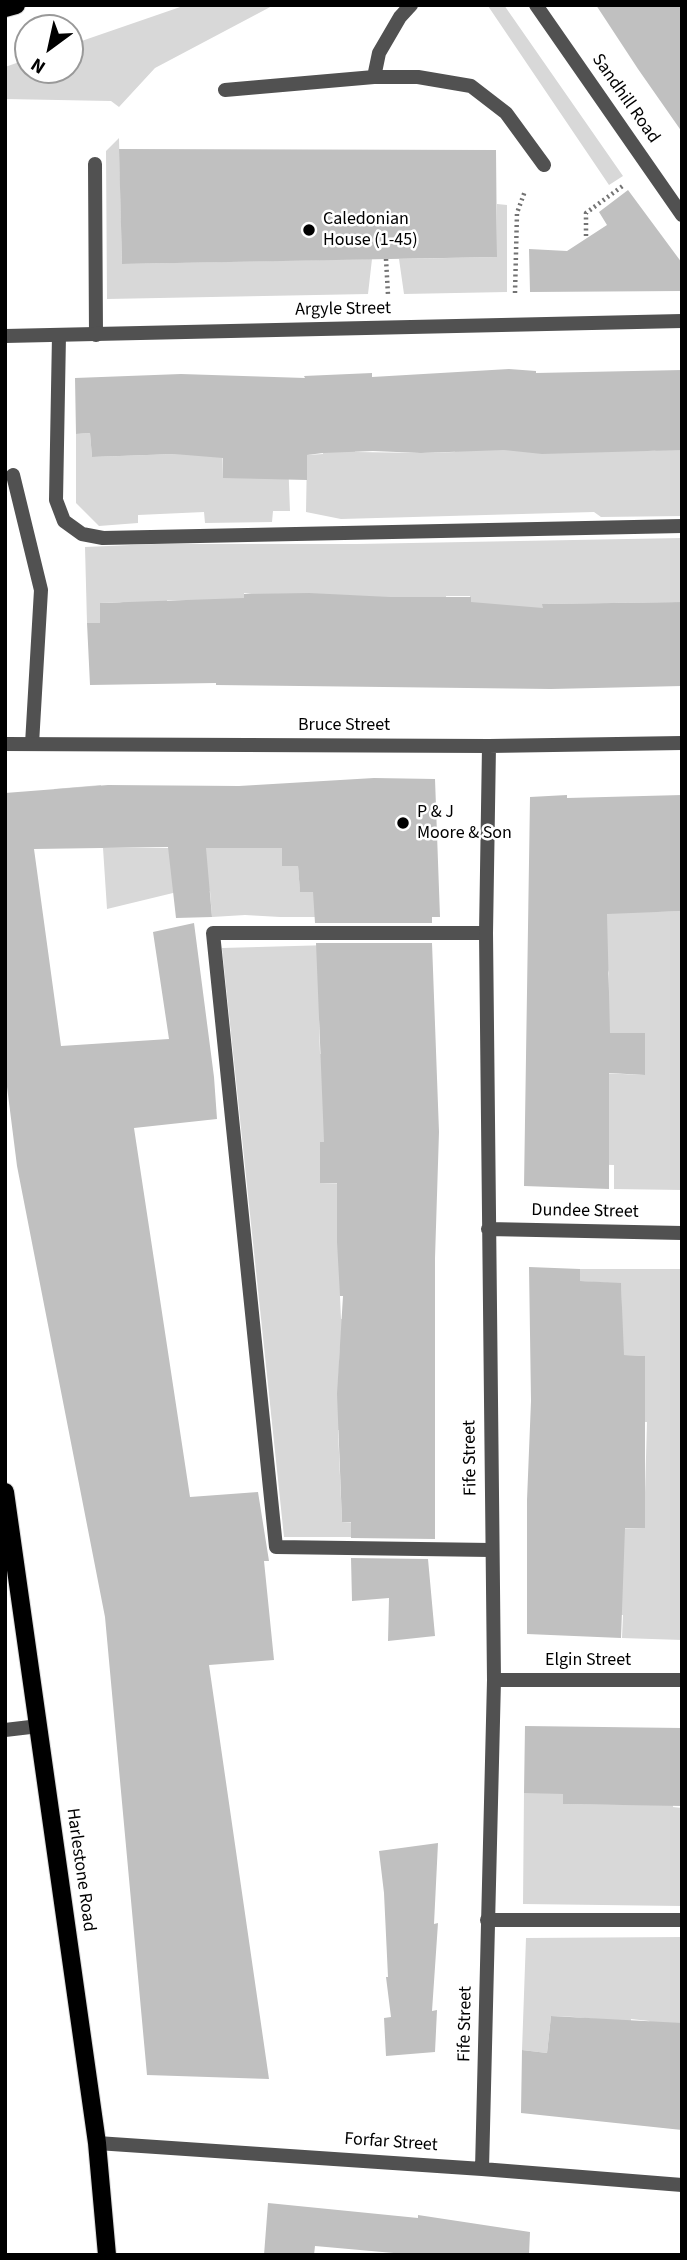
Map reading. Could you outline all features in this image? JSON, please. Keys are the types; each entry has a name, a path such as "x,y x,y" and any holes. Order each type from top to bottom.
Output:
{"main road":[{"path":"5,8 16,5"},
{"name":"Harlestone Road","path":"5,1492 97,2143 107,2255"}],"street":[{"path":"374,77 379,53 411,5"},
{"name":"Sandhill Road","path":"536,5 682,215"},
{"path":"225,90 374,77 418,76 471,86 506,113 544,165"},
{"path":"95,164 96,335"},
{"name":"Argyle Street","path":"5,336 682,321"},
{"path":"59,335 56,500 64,521 82,534 103,538 682,526"},
{"path":"13,475 41,590 32,744"},
{"name":"Bruce Street","path":"5,744 489,746 682,743"},
{"name":"Fife Street","path":"482,2168 494,1680 486,933 489,746"},
{"path":"486,933 213,933 276,1548 491,1550"},
{"name":"Dundee Street","path":"488,1230 682,1233"},
{"name":"Elgin Street","path":"494,1680 682,1679"},
{"path":"5,1730 39,1727"},
{"path":"487,1920 682,1920"},
{"name":"Forfar Street","path":"97,2143 482,2168 682,2185"}],"path":[{"path":"515,300 517,213 524,192 544,165"},
{"path":"586,236 586,213 634,178"},
{"path":"386,259 389,303"}],"shaded area":[{"path":"186,5 274,5 155,68 119,107 111,101 5,99 5,67 14,64 14,84 84,84 84,40"},
{"path":"504,5 623,176 609,185 488,6"},
{"path":"119,138 122,264 372,259 368,294 107,299 106,151"},
{"path":"497,204 507,205 507,292 404,294 399,259 497,257"},
{"path":"455,429 504,450 655,451 670,431 670,450 682,450 682,516 601,517 594,512 341,519 306,512 307,455 323,454 322,433 353,435 355,452 424,453 455,452"},
{"path":"287,431 290,511 273,511 272,522 205,523 204,512 138,515 138,523 99,526 76,503 76,434 90,433 92,457 174,454 222,432 223,478"},
{"path":"682,538 682,602 543,604 543,624 473,623 470,596 446,596 447,621 244,593 244,619 184,600 167,600 168,617 120,602 100,603 100,623 87,623 85,547"},
{"path":"101,785 103,848 57,836 54,789"},
{"path":"103,848 282,848 282,866 298,866 300,891 329,891 343,917 212,917 210,891 173,893 107,909"},
{"path":"569,849 649,912 682,911 682,1190 614,1189 614,1165 576,1164 576,1072 645,1075 645,1033 576,1033 608,1009 609,973"},
{"path":"367,944 319,1021 320,1054 371,1055 373,1142 320,1143 320,1183 369,1184 340,1296 341,1319 367,1320 368,1346 340,1347 338,1394 366,1429 338,1430 342,1522 366,1523 366,1537 284,1537 222,948"},
{"path":"580,1269 682,1269 682,1640 622,1638 623,1615 582,1614 587,1529 644,1528 647,1422 582,1420 645,1394 645,1356 577,1353 622,1323 621,1284 580,1281"},
{"path":"673,1763 673,1807 682,1808 682,1906 523,1904 524,1793 543,1793 563,1782 563,1804 641,1805"},
{"path":"682,1937 682,2062 649,2021 631,2019 627,2056 595,2019 575,2017 551,2016 547,2053 522,2050 526,1938"}],"building":[{"path":"596,5 682,5 682,132 638,69"},
{"name":"Caledonian House (1-45)","path":"119,149 496,150 497,257 122,264"},
{"path":"628,190 682,263 682,291 530,292 529,249 567,251 607,225 599,212"},
{"path":"509,369 536,373 682,370 682,450 542,454 504,450 323,453 307,455 307,480 223,478 223,458 174,454 92,457 90,433 76,434 75,378 181,374 305,378 304,376 372,373 372,377"},
{"path":"244,594 471,597 471,602 543,608 542,604 682,602 682,686 551,689 216,683 90,685 87,623 100,623 100,603 244,598"},
{"path":"374,778 435,779 440,917 432,917 432,923 315,923 313,892 300,892 298,866 282,866 282,848 206,848 212,917 176,918 168,847 34,849 61,1046 169,1039 153,932 194,923 217,1119 134,1128 190,1497 258,1492 269,1561 264,1561 274,1660 209,1665 269,2079 147,2075 105,1617 17,1166 5,1071 5,793 108,785 239,786"},
{"path":"567,795 567,798 682,795 682,911 607,914 610,1033 645,1033 645,1075 609,1073 609,1189 524,1186 530,797"},
{"path":"316,943 432,943 439,1132 435,1258 435,1539 351,1538 351,1522 342,1522 337,1394 343,1296 340,1296 337,1242 337,1183 320,1183 320,1142 324,1142"},
{"path":"529,1267 580,1269 580,1281 621,1283 624,1355 645,1356 645,1528 625,1528 621,1638 527,1634 527,1500 531,1401"},
{"path":"351,1558 428,1559 435,1636 388,1641 389,1598 352,1601"},
{"path":"525,1726 682,1728 682,1806 563,1804 563,1794 524,1793"},
{"path":"438,1843 434,1924 438,1923 432,2011 437,2010 435,2052 386,2056 384,2018 391,2017 386,1977 384,1893 379,1851"},
{"path":"551,2016 682,2023 682,2130 521,2113 522,2050 547,2053"},
{"path":"268,2203 418,2218 418,2215 530,2232 529,2255 416,2255 315,2246 314,2255 264,2255"}],"place":[{"name":"Caledonian House (1-45)","path":"309,230"},
{"name":"P & J Moore & Son","path":"403,823"}]}
